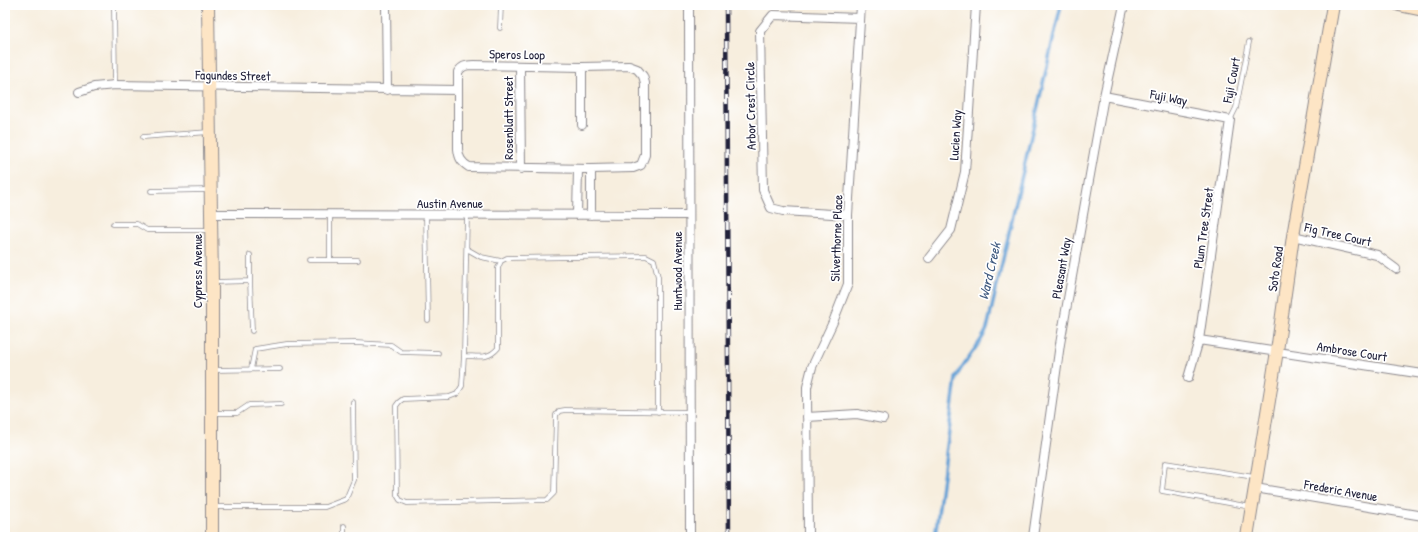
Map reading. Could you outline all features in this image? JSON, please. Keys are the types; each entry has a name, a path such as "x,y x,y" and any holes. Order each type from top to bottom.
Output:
{"street":[{"name":"Cypress Avenue","path":"208,5 212,282 212,537"},
{"path":"386,5 387,90"},
{"name":"Huntwood Avenue","path":"689,5 690,537"},
{"name":"Silverthorne Place","path":"808,537 807,387 812,367 833,322 848,284 848,215 861,5"},
{"name":"Lucien Way","path":"929,258 951,230 965,172 976,5"},
{"name":"Pleasant Way","path":"1033,537 1060,344 1104,96 1124,5"},
{"name":"Soto Road","path":"1247,537 1278,351 1293,236 1333,5"},
{"path":"1399,5 1423,10"},
{"name":"Arbor Crest Circle","path":"848,215 783,211 771,208 763,190 760,31 773,15 860,18"},
{"name":"Speros Loop","path":"465,66 520,66 629,66 637,69 643,76 645,83 645,155 640,165 633,168 521,169 476,168 469,167 462,163 459,157 458,149 458,72 460,68 465,66"},
{"name":"Rosenblatt Street","path":"520,66 521,169"},
{"path":"582,67 582,125"},
{"name":"Fagundes Street","path":"79,92 94,87 115,85 458,90"},
{"name":"Fuji Way","path":"1104,96 1230,120"},
{"name":"Plum Tree Street","path":"1188,378 1199,340 1230,120"},
{"path":"578,169 578,215"},
{"path":"591,169 591,215"},
{"name":"Austin Avenue","path":"211,214 689,215"},
{"name":"Fig Tree Court","path":"1293,236 1377,255 1396,269"},
{"path":"1199,340 1278,351"},
{"name":"Ambrose Court","path":"1278,351 1423,374"},
{"path":"808,416 857,414 883,419"},
{"name":"Frederic Avenue","path":"1256,483 1423,516"}],"lane":[{"path":"114,5 115,85"},
{"path":"500,28 501,5"},
{"name":"Fuji Court","path":"1230,120 1236,108 1249,42"},
{"path":"143,137 210,132"},
{"path":"151,191 211,190"},
{"path":"330,215 330,260"},
{"path":"426,215 428,320"},
{"path":"467,215 462,386 457,394 449,397 403,399 396,406 398,498 403,502 408,503 546,500 554,492 556,415 559,411 690,412"},
{"path":"113,224 137,224 147,230 211,230"},
{"path":"467,249 481,257 501,261 507,258 626,256 646,256 654,260 658,277 658,412"},
{"path":"250,255 252,331"},
{"path":"309,260 358,260"},
{"path":"464,356 487,356 493,354 498,348 498,268 501,261"},
{"path":"212,282 250,281"},
{"path":"251,369 255,350 287,344 356,343 391,346 401,352 438,353"},
{"path":"212,370 280,369"},
{"path":"212,507 325,506 346,499 354,480 353,402"},
{"path":"211,413 237,413 249,405 280,404"},
{"path":"1252,507 1162,491 1165,464 1256,483"},
{"path":"344,526 344,537"},
{"path":"482,537 487,535 491,537"},
{"path":"5,537 37,537"}],"waterway":[{"name":"Ward Creek","path":"935,537 956,378 959,371 980,342 987,329 1061,5"}],"railway":[{"path":"726,5 729,537"}]}
